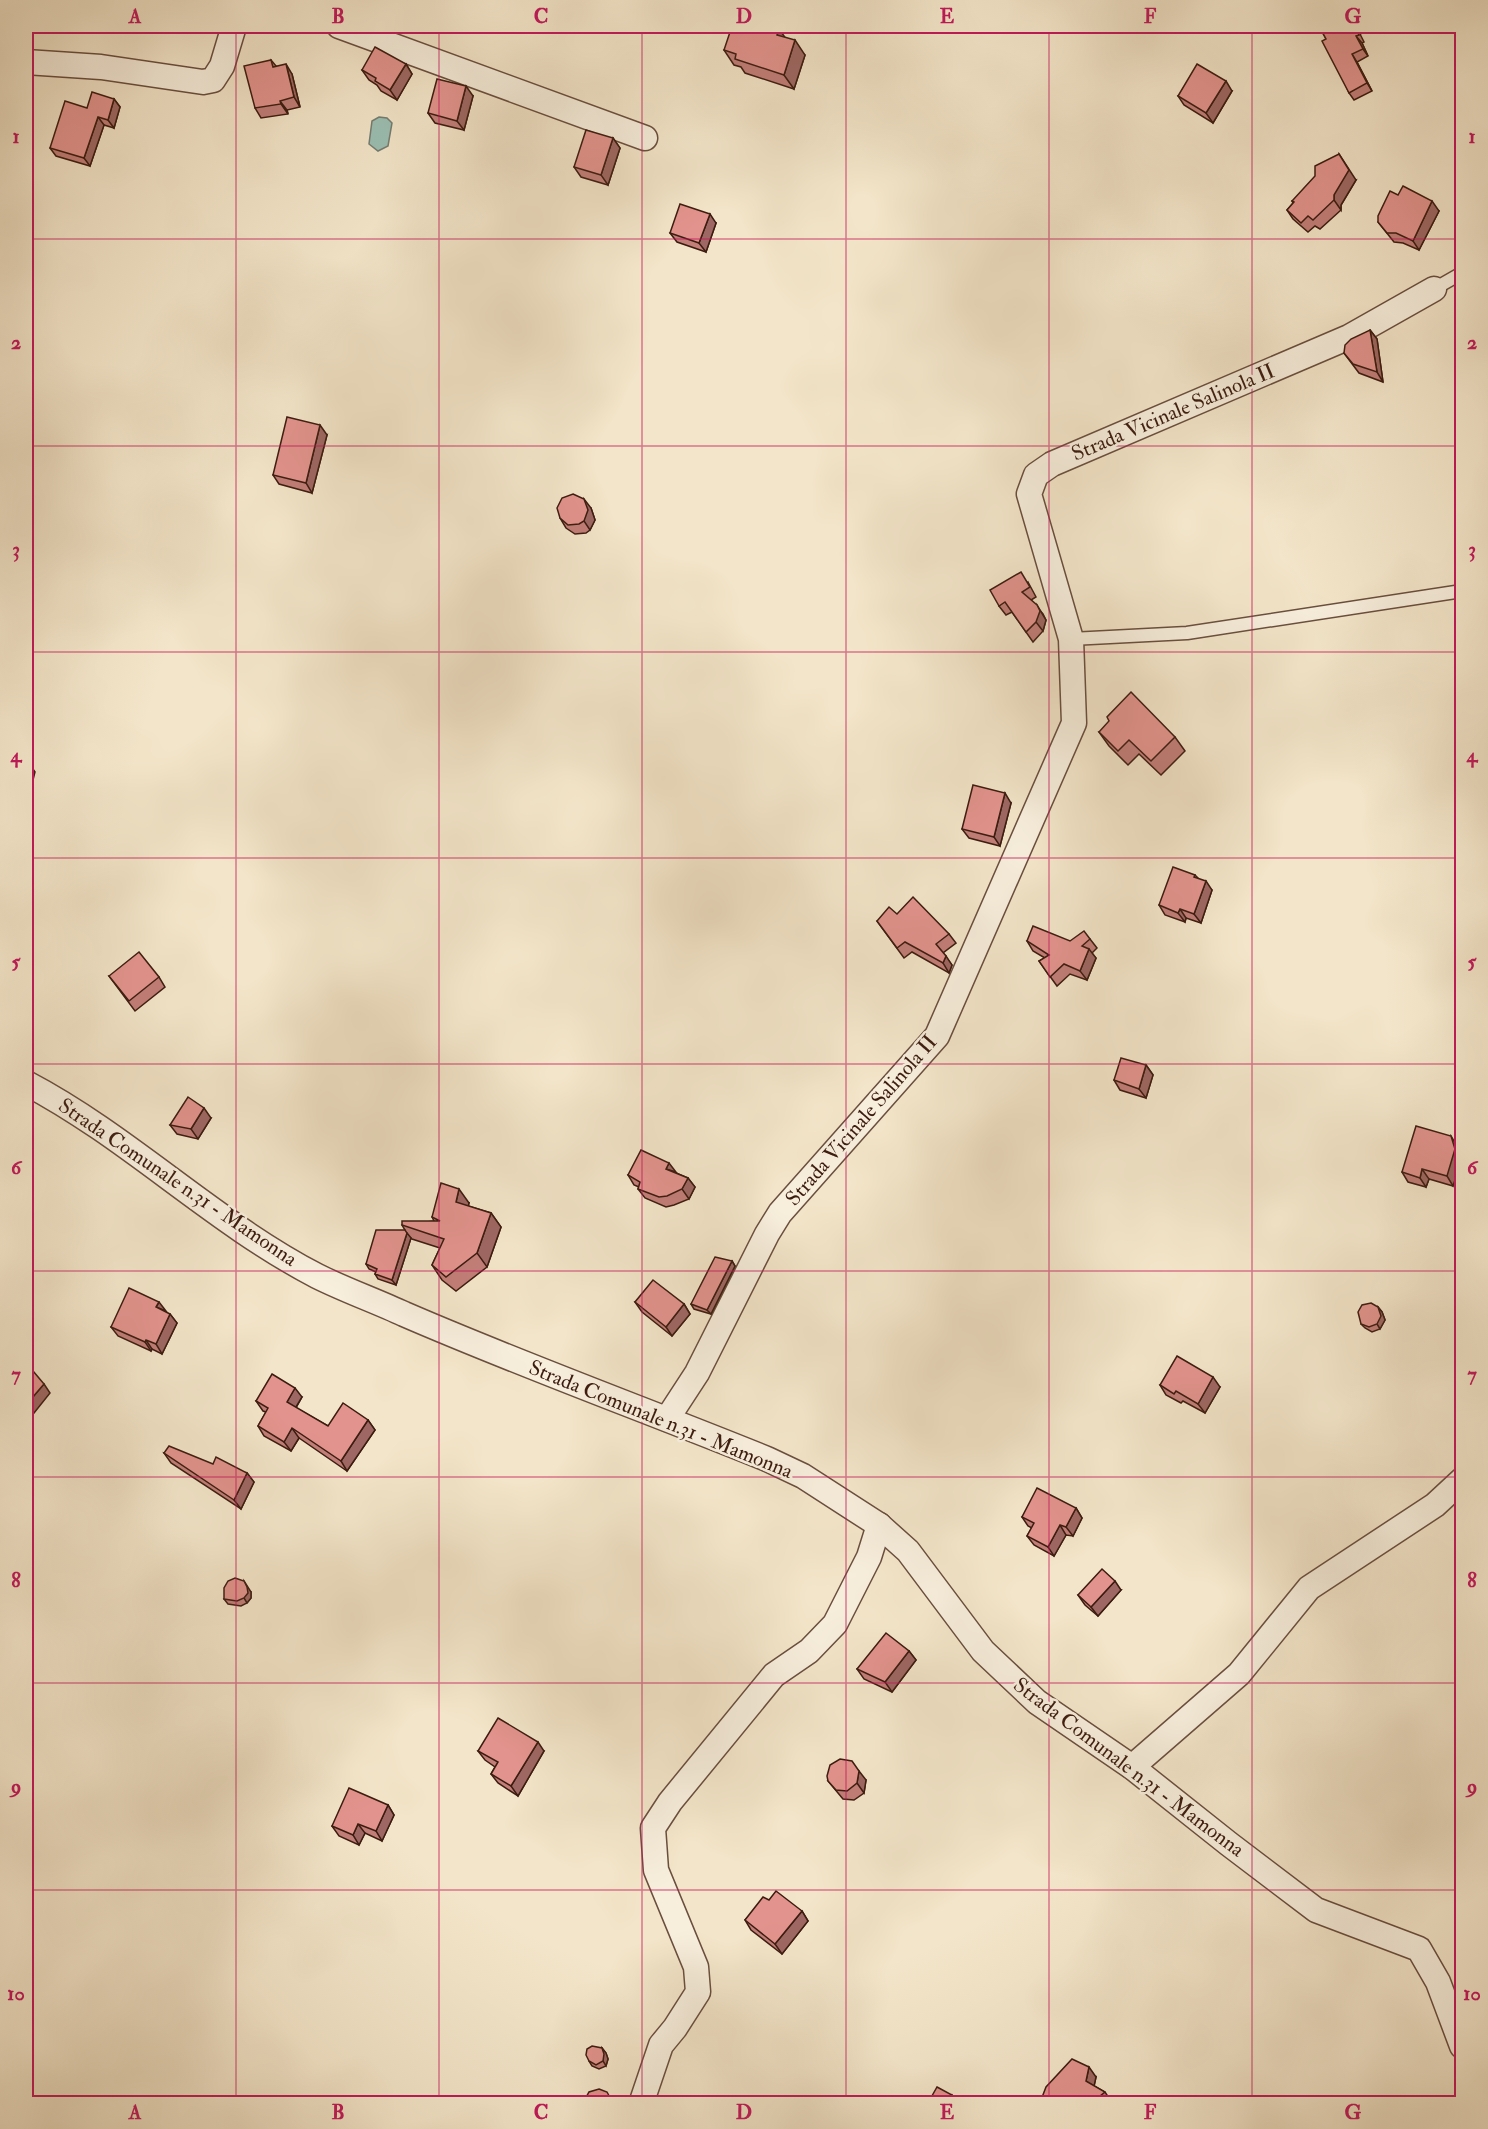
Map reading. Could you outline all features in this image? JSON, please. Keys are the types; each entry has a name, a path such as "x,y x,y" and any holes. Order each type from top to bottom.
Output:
{"street":[{"path":"26,62 101,67 203,82 213,80 222,66 234,26"},
{"path":"339,26 645,138"},
{"name":"Strada Vicinale Salinola II","path":"667,1419 697,1373 767,1234 780,1213 937,1036 1074,723 1071,639 1029,494 1036,475 1052,464 1349,337 1434,289"},
{"name":"Strada Comunale n.31 - Mamonna","path":"26,1083 56,1099 169,1176 245,1233 317,1276 468,1342 767,1459 803,1476 879,1525 908,1551 983,1651 1038,1702 1132,1767 1316,1910 1419,1949 1438,1982 1462,2046"},
{"path":"1132,1767 1239,1674 1309,1588 1435,1505 1462,1480"},
{"path":"641,2103 661,2045 698,1992 696,1967 656,1870 653,1828 670,1802 774,1675 809,1651 836,1624 869,1557 879,1525"}],"lane":[{"name":"Strada Vicinale Salinola II","path":"1434,289 1462,273"},
{"path":"1071,639 1187,633 1462,591"}],"water":[{"path":"379,117 387,118 392,123 388,146 378,151 369,144 372,121"}],"building":[{"path":"732,26 767,26 779,29 777,35 795,40 784,75 735,59 736,54 724,50"},
{"path":"1319,26 1358,26 1355,27 1359,35 1356,36 1363,49 1352,54 1367,83 1349,93 1322,41 1326,39"},
{"path":"375,47 406,64 390,90 362,70"},
{"path":"271,60 273,67 286,64 294,97 280,101 281,104 255,108 244,66"},
{"path":"1197,64 1226,81 1206,113 1178,96"},
{"path":"437,79 466,86 457,121 428,113"},
{"path":"92,92 114,99 108,120 98,117 84,158 50,148 65,101 87,108"},
{"path":"586,130 613,138 601,175 574,167"},
{"path":"1339,154 1349,170 1334,195 1334,200 1313,220 1308,216 1301,223 1287,210 1294,202 1292,201 1315,176 1315,166"},
{"path":"1403,186 1432,201 1413,241 1396,233 1387,233 1378,222 1378,216 1390,191 1398,195"},
{"path":"680,204 710,214 699,243 670,233"},
{"path":"1370,330 1377,372 1353,364 1344,353 1345,345 1351,339"},
{"path":"287,417 320,425 306,483 273,475"},
{"path":"573,494 584,499 588,510 584,521 568,525 560,518 557,508 562,498"},
{"path":"1021,572 1030,587 1022,592 1037,605 1040,611 1036,622 1026,632 1005,602 999,606 990,590"},
{"path":"1131,692 1175,737 1151,761 1129,740 1118,751 1099,732 1109,721 1107,717"},
{"path":"973,785 1005,793 994,837 962,829"},
{"path":"1173,867 1206,881 1194,914 1180,909 1178,913 1159,905"},
{"path":"913,897 949,934 936,944 946,956 943,963 905,942 897,948 877,921 889,907 897,914"},
{"path":"1033,926 1070,941 1084,931 1090,939 1082,946 1089,949 1080,971 1064,964 1050,977 1039,961 1049,955 1027,941"},
{"path":"139,952 159,977 129,1001 109,976"},
{"path":"1121,1058 1146,1065 1139,1089 1114,1080"},
{"path":"188,1097 204,1108 191,1129 170,1125"},
{"path":"1416,1126 1451,1136 1455,1149 1447,1176 1422,1169 1420,1178 1402,1172"},
{"path":"641,1150 669,1163 666,1169 688,1178 682,1189 659,1197 638,1189 640,1182 628,1175"},
{"path":"441,1183 459,1189 456,1202 491,1213 477,1253 446,1277 432,1265 444,1239 402,1225 402,1221 440,1221 432,1217"},
{"path":"376,1230 405,1230 407,1233 392,1280 375,1274 377,1269 366,1264"},
{"path":"715,1257 732,1261 707,1310 691,1304"},
{"path":"653,1280 684,1304 666,1327 635,1302"},
{"path":"129,1288 159,1302 156,1307 170,1314 156,1344 146,1340 145,1342 111,1327"},
{"path":"1371,1303 1378,1307 1381,1316 1377,1324 1369,1327 1361,1324 1358,1312 1362,1305"},
{"path":"1177,1356 1213,1377 1198,1404 1160,1385"},
{"path":"26,1369 33,1371 44,1384 26,1405"},
{"path":"272,1374 295,1388 287,1402 328,1426 343,1403 368,1420 341,1461 292,1428 284,1442 258,1426 268,1408 256,1401"},
{"path":"169,1446 213,1464 216,1457 247,1473 234,1500 164,1453"},
{"path":"1037,1488 1076,1508 1066,1527 1060,1525 1048,1547 1027,1536 1034,1523 1022,1517"},
{"path":"1102,1569 1115,1581 1091,1607 1078,1595"},
{"path":"235,1578 244,1581 248,1593 237,1601 224,1599 224,1588 228,1581"},
{"path":"886,1633 909,1651 885,1682 857,1669"},
{"path":"498,1718 538,1742 511,1786 491,1774 498,1762 478,1751"},
{"path":"840,1759 852,1761 859,1771 857,1783 847,1791 836,1790 828,1781 830,1765"},
{"path":"349,1788 388,1805 376,1831 358,1824 353,1835 332,1826"},
{"path":"776,1891 802,1911 775,1944 745,1920 763,1897 769,1900"},
{"path":"592,2046 602,2048 604,2054 603,2061 596,2065 589,2061 586,2055 587,2049"},
{"path":"1072,2059 1089,2067 1086,2081 1105,2092 1091,2103 1044,2103 1041,2100 1046,2087"},
{"path":"937,2087 952,2095 948,2103 928,2103"},
{"path":"599,2089 607,2092 613,2103 583,2103 589,2092"},
{"path":"1404,2097 1418,2103 1401,2103"}]}
